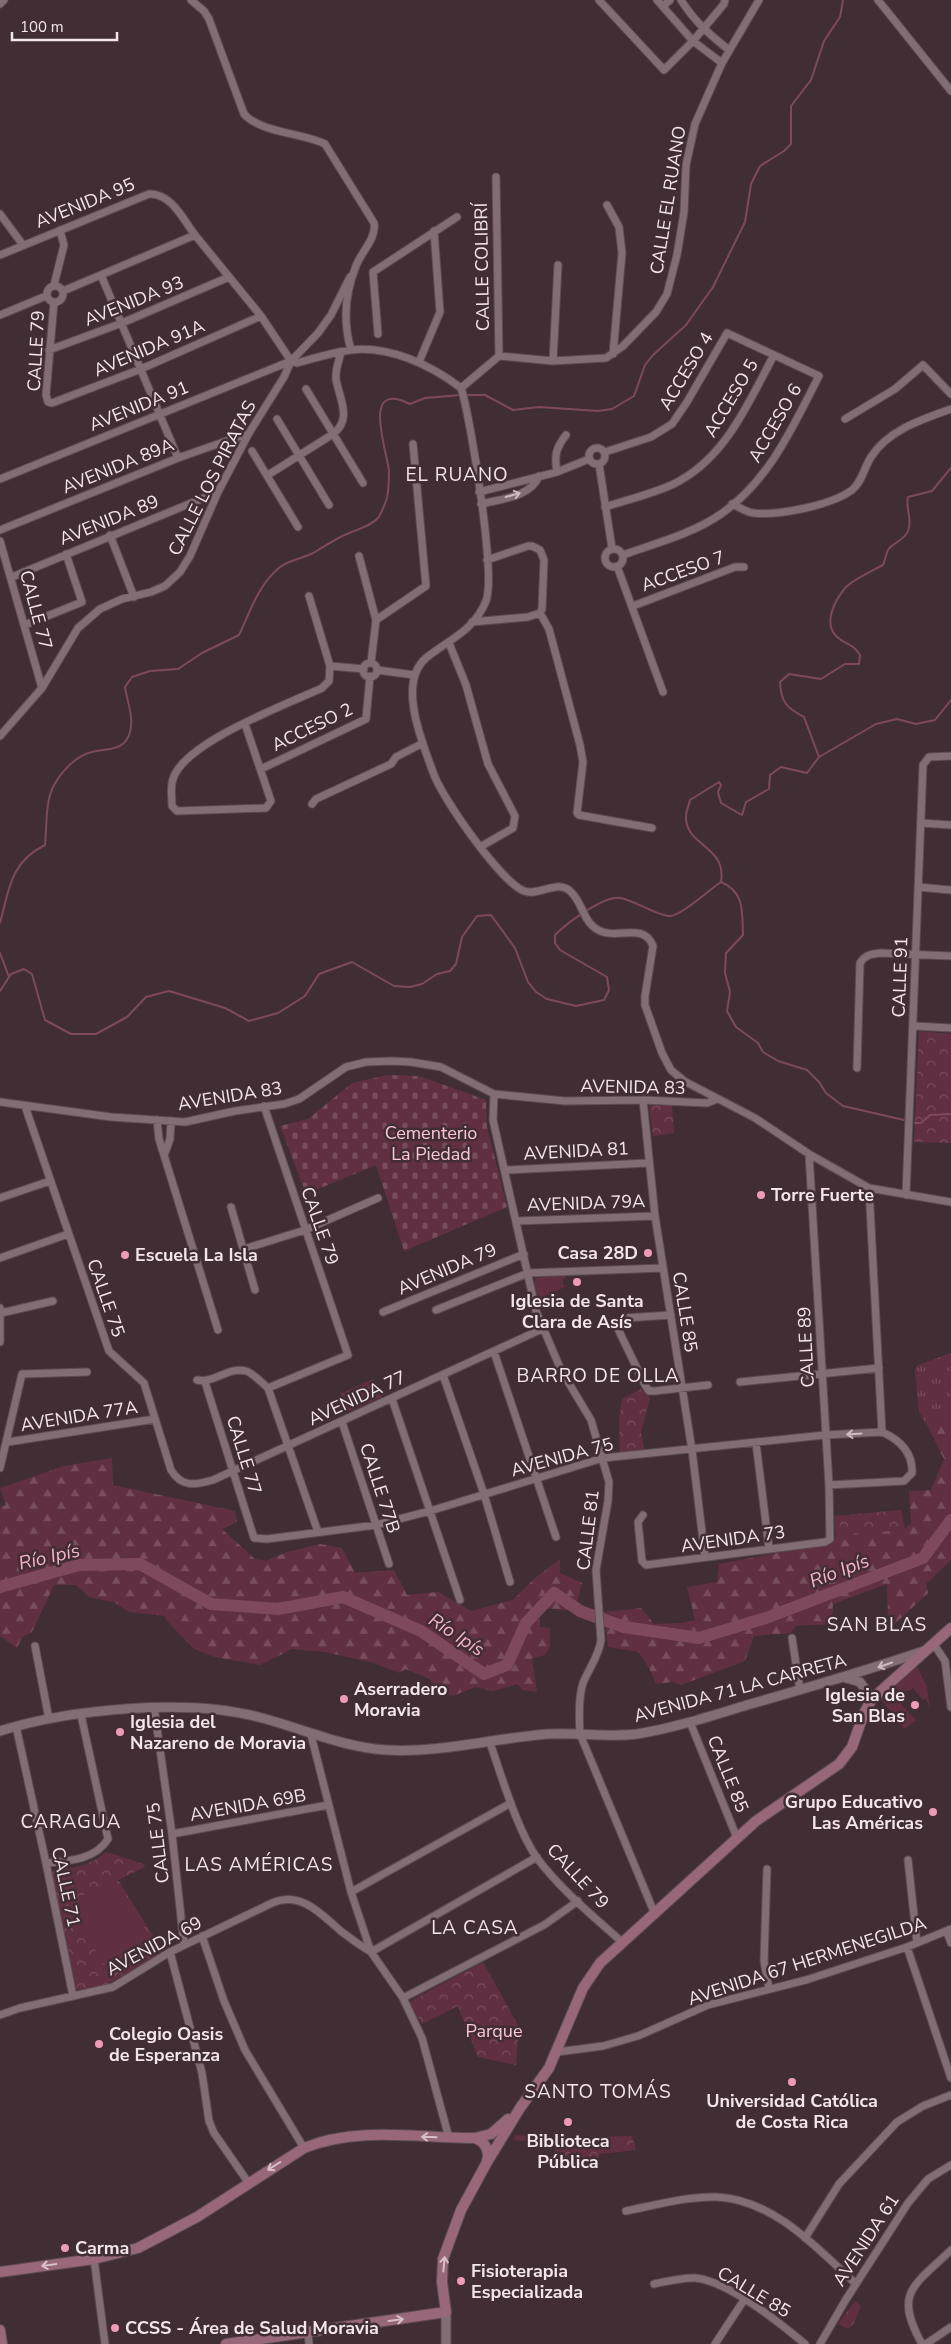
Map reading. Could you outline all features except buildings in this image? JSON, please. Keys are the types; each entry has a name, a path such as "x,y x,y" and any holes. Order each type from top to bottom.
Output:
{"main road":[{"path":"226,2344 446,2312 442,2282 443,2259 461,2210 520,2108 549,2068 557,2052 568,2018 583,1988 600,1963 654,1912 766,1813 838,1764 852,1747 864,1713 872,1699 951,1628"},
{"path":"0,2272 116,2255 153,2242 197,2217 248,2182 304,2148 322,2140 356,2135 475,2138 492,2134 520,2108"},
{"path":"475,2138 486,2145 488,2151 486,2164"},
{"path":"0,2330 2,2344"}],"street":[{"path":"0,4 4,0"},
{"path":"191,0 204,11 209,19 244,114 248,119 268,127 323,143 332,154 374,226 372,236 331,315 318,333 290,361"},
{"path":"599,0 664,70 694,41 724,4 725,0"},
{"path":"657,0 694,41 722,63"},
{"path":"663,6 670,0"},
{"path":"681,0 703,30 729,50"},
{"name":"CALLE EL RUANO","path":"499,356 553,361 600,360 613,354 638,332 656,312 667,294 680,240 690,144 702,106 722,63 759,0"},
{"path":"878,0 951,91"},
{"name":"CALLE COLIBRÍ","path":"496,177 499,356"},
{"name":"AVENIDA 95","path":"0,255 141,196 157,194 169,201 195,235"},
{"path":"607,206 619,226 622,254 613,354"},
{"path":"0,214 23,245"},
{"path":"378,334 373,272 457,217"},
{"path":"46,296 47,290 54,285 64,245 60,230"},
{"path":"419,362 440,312 434,231"},
{"path":"63,291 195,235 261,316 290,361 296,363 351,350 369,350 419,362 439,372 461,388 469,421 481,504 487,560 488,593 482,609 472,622 449,643 426,658 414,675 412,693 423,743 434,775 444,796 480,847 514,885 524,891 532,892 564,887 571,891 588,923 602,932 642,933 650,939 652,946 645,1005 662,1053 671,1070 684,1081 755,1118 809,1154 869,1188 906,1196 951,1202"},
{"path":"553,361 558,265"},
{"path":"351,350 345,327 345,316 356,266"},
{"path":"101,275 178,458"},
{"name":"AVENIDA 93","path":"49,350 122,323 229,277"},
{"path":"46,296 54,302 62,298 63,291 59,286 54,285"},
{"path":"0,315 46,296"},
{"name":"CALLE 79","path":"48,402 46,395 54,302"},
{"name":"AVENIDA 91A","path":"48,402 56,402 141,368 261,316"},
{"name":"ACCESO 4","path":"605,452 651,437 672,424 688,402 727,333 820,376"},
{"path":"268,475 339,430 343,419 343,404 336,373 341,352"},
{"name":"ACCESO 5","path":"605,507 680,482 700,468 723,445 774,355"},
{"path":"461,388 499,356"},
{"name":"AVENIDA 91","path":"0,479 290,361"},
{"name":"CALLE LOS PIRATAS","path":"0,736 42,688 78,628 100,609 122,599 134,597 165,586 180,572 190,556 218,492 249,433 284,377 290,361"},
{"path":"846,419 895,389 923,365 951,394"},
{"name":"ACCESO 6","path":"623,555 704,524 750,489 776,458 820,376"},
{"path":"306,389 363,483"},
{"path":"732,504 752,513 788,512 812,507 852,490 858,483 870,458 890,438 913,422 951,409"},
{"path":"277,419 329,506"},
{"name":"AVENIDA 89A","path":"0,530 178,458 249,433"},
{"path":"557,472 554,455 566,435"},
{"path":"376,620 426,586 413,444"},
{"path":"595,447 601,448 605,452 604,461 599,464 593,463 589,459 589,453 595,447"},
{"path":"252,451 298,526"},
{"path":"479,492 557,472 589,459"},
{"path":"599,464 612,548"},
{"path":"481,504 528,491 536,484 539,476"},
{"name":"AVENIDA 89","path":"12,576 218,492"},
{"path":"110,535 134,597"},
{"name":"CALLE 77","path":"0,541 12,576 42,688"},
{"path":"487,560 528,546 540,550 544,560 544,590 540,613 549,629 583,762 577,813 579,815 652,828"},
{"path":"612,548 620,550 623,555 622,563 617,566 611,566 605,560 605,554 612,548"},
{"path":"25,625 82,602 66,554"},
{"path":"359,556 376,620 371,663"},
{"path":"617,566 663,692"},
{"name":"ACCESO 7","path":"633,606 735,567 744,567"},
{"path":"245,724 271,802 266,808 177,811 172,806 173,778 179,768 192,754 219,734 322,688 329,681 330,666 309,596"},
{"path":"472,622 520,618 540,613"},
{"path":"449,643 466,685 488,764 515,816 512,828 480,847"},
{"path":"364,669 367,664 371,663"},
{"path":"364,669 365,673 370,676 376,674 375,664 371,663"},
{"path":"330,666 364,669"},
{"path":"377,670 414,675"},
{"name":"ACCESO 2","path":"261,769 366,718 370,676"},
{"path":"312,804 316,799 391,764 396,757 423,743"},
{"name":"CALLE 91","path":"906,1196 914,1026 922,765 924,760 929,758 951,756"},
{"path":"921,823 951,825"},
{"path":"918,887 951,890"},
{"path":"857,1068 860,963 863,958 870,954 881,953 951,956"},
{"path":"914,1026 951,1028"},
{"name":"AVENIDA 83","path":"0,1102 111,1118 185,1122 264,1106 284,1104 299,1099 334,1073 357,1063 366,1062 427,1064 441,1067 494,1094 565,1101 643,1100 707,1103 717,1099"},
{"name":"CALLE 81","path":"494,1094 493,1120 542,1329 561,1370 590,1420 609,1482 608,1501 596,1570 601,1640 600,1651 583,1684 579,1712 580,1734 654,1912"},
{"name":"CALLE 85","path":"643,1100 648,1163 655,1216 692,1450 705,1557"},
{"name":"CALLE 75","path":"25,1106 109,1352 144,1383 171,1470 176,1479 183,1483"},
{"name":"CALLE 79","path":"264,1106 348,1356 268,1388"},
{"path":"157,1120 159,1138 218,1330"},
{"path":"165,1154 170,1139 172,1121"},
{"name":"CALLE 89","path":"809,1154 823,1372 830,1539"},
{"name":"AVENIDA 81","path":"506,1170 648,1163"},
{"path":"0,1198 50,1181"},
{"path":"829,1485 904,1481 912,1473 910,1455 902,1443 882,1432 869,1188"},
{"path":"244,1249 305,1230 378,1198"},
{"path":"231,1207 255,1290"},
{"name":"AVENIDA 79A","path":"518,1221 655,1216"},
{"path":"0,1258 68,1234"},
{"name":"AVENIDA 79","path":"383,1312 524,1254"},
{"path":"436,1310 528,1273 663,1268"},
{"path":"0,1342 0,1310 53,1301"},
{"path":"671,1315 625,1318 619,1323 618,1329 649,1391 708,1385"},
{"name":"AVENIDA 77","path":"183,1483 195,1485 234,1471 542,1329"},
{"path":"494,1352 556,1537"},
{"path":"740,1382 823,1372 879,1368"},
{"path":"197,1380 205,1382 235,1372 246,1371 268,1388 318,1532"},
{"path":"0,1468 8,1442 22,1374 87,1372"},
{"path":"443,1375 484,1494 510,1582"},
{"name":"CALLE 77","path":"205,1382 254,1538"},
{"path":"392,1399 460,1600"},
{"name":"AVENIDA 77A","path":"8,1442 155,1419"},
{"name":"CALLE 77B","path":"342,1422 389,1564"},
{"name":"AVENIDA 75","path":"254,1538 267,1539 376,1525 430,1511 603,1458 825,1435 882,1432"},
{"path":"756,1443 769,1548"},
{"name":"AVENIDA 73","path":"643,1515 638,1522 642,1561 646,1565 825,1542 830,1539"},
{"path":"792,1638 800,1690"},
{"path":"934,1643 945,1661 951,1707"},
{"path":"35,1646 49,1719"},
{"name":"AVENIDA 71 LA CARRETA","path":"0,1731 49,1719 81,1714 154,1707 208,1709 256,1716 295,1727 311,1735 350,1745 388,1750 434,1748 550,1733 633,1734 690,1722 846,1678 924,1651"},
{"path":"846,1678 860,1682 872,1699"},
{"name":"CALLE 75","path":"154,1707 172,1834 184,1945"},
{"path":"46,1863 89,1856 103,1848 108,1839 81,1714"},
{"name":"CALLE 85","path":"690,1722 737,1838"},
{"name":"CALLE 71","path":"16,1726 46,1863 72,1996"},
{"path":"311,1735 351,1892 371,1952 404,1998 422,2038 449,2138"},
{"name":"CALLE 79","path":"489,1740 511,1803 536,1857 578,1901 622,1942"},
{"path":"351,1892 511,1803"},
{"name":"AVENIDA 69B","path":"172,1834 328,1805"},
{"path":"371,1952 536,1857"},
{"path":"908,1860 917,1943"},
{"path":"767,1869 764,1961 769,1989"},
{"name":"AVENIDA 69","path":"0,2015 20,2008 113,1987 170,1952 280,1900 288,1898 311,1906 371,1952"},
{"path":"404,1998 544,1925 578,1901"},
{"path":"949,1930 951,1943"},
{"name":"AVENIDA 67 HERMENEGILDA","path":"557,2052 603,2046 638,2036 708,2005 806,1980 907,1947 949,1930"},
{"path":"202,1936 224,2001 244,2050 304,2148"},
{"path":"907,1947 951,2078"},
{"path":"170,1952 202,2073 209,2121 214,2132 248,2182"},
{"path":"805,2238 839,2184 870,2149 898,2122 923,2106 951,2095"},
{"name":"AVENIDA 61","path":"820,2344 908,2203 928,2179 951,2165"},
{"path":"626,2210 696,2198 736,2199 764,2209 805,2238 856,2284"},
{"path":"922,2344 908,2313 909,2295 951,2250"},
{"path":"94,2259 106,2344"},
{"name":"CALLE 85","path":"654,2284 684,2278 704,2280 774,2317 805,2344"},
{"path":"714,2344 744,2300"},
{"path":"446,2312 446,2344"},
{"path":"926,2344 951,2327"},
{"path":"308,2333 309,2344"}],"green space":[{"path":"919,1031 951,1034 951,1143 914,1142"},
{"name":"Cementerio La Piedad","path":"388,1075 419,1076 486,1100 487,1127 507,1207 404,1251 376,1165 306,1194 280,1126 308,1119 352,1083"},
{"path":"672,1104 674,1133 653,1136 649,1105"},
{"path":"566,1274 566,1278 563,1279 563,1285 567,1286 542,1297 544,1305 541,1306 534,1283 536,1278"},
{"path":"951,1353 951,1411 927,1425 919,1412 915,1369 918,1365"},
{"path":"373,1379 382,1397 348,1412 340,1394"},
{"path":"641,1389 650,1398 641,1433 645,1453 620,1458 619,1420 622,1399"},
{"path":"951,1411 951,1560 926,1584 928,1593 888,1630 879,1634 888,1616 887,1584 833,1604 832,1624 796,1626 790,1633 754,1636 745,1661 681,1685 672,1682 656,1684 639,1652 608,1647 604,1612 641,1608 654,1624 682,1623 695,1620 687,1587 717,1582 719,1564 831,1543 836,1537 905,1529 911,1523 909,1491 931,1490 944,1459 927,1425"},
{"path":"112,1458 113,1485 235,1511 237,1522 222,1529 255,1559 266,1561 287,1552 320,1544 342,1548 355,1573 394,1570 407,1595 438,1592 471,1611 513,1600 535,1578 560,1559 560,1573 582,1583 575,1611 543,1608 539,1614 540,1627 550,1628 550,1647 545,1655 532,1658 537,1692 522,1690 518,1684 492,1691 475,1687 453,1696 438,1693 430,1679 405,1669 400,1673 371,1662 324,1652 292,1649 260,1665 215,1657 194,1649 166,1620 165,1616 129,1612 114,1602 89,1597 76,1585 54,1585 32,1632 22,1637 17,1648 0,1636 0,1507 6,1505 0,1488 64,1466"},
{"path":"901,1510 905,1529 836,1537 834,1516"},
{"path":"917,1666 927,1687 930,1709 926,1698 923,1700 913,1688 909,1691 907,1690 898,1701 916,1720 904,1729 880,1698"},
{"path":"106,1852 144,1864 145,1867 118,1880 164,1953 103,1986 75,1990 52,1871 81,1866"},
{"path":"114,1877 156,1947 110,1975 68,1905"},
{"name":"Parque","path":"483,1962 519,2027 516,2065 478,2057 458,2006 422,2024 409,2002"},
{"path":"515,2135 565,2138 632,2136 636,2150 600,2154 596,2161 555,2162 555,2144 514,2140"},
{"path":"855,2301 861,2306 853,2325 848,2329 838,2324"}],"waterway":[{"path":"466,395 485,395 513,410 539,407 598,411 612,409 634,396 645,365 653,355 686,325 713,287 745,222 751,184 760,166 784,151 791,144 791,106 811,80 824,41 840,17 843,0"},
{"path":"0,923 9,888 18,868 33,852 45,845 50,794 60,776 69,765 80,757 92,752 114,748 124,743 128,738 131,721 125,687 132,677 150,671 178,669 202,653 239,635 251,607 261,590 272,574 280,567 311,554 342,536 367,526 378,518 386,501 389,486 389,471 380,420 381,409 385,401 395,399 410,404 425,398 461,395"},
{"path":"819,757 804,717 793,711 786,704 780,682 789,674 821,679 845,664 859,664 860,655 857,651 839,639 832,630 832,611 846,587 883,565 888,550 906,534 910,522 907,506 908,497 932,491 951,468"},
{"path":"0,991 11,974 24,969 32,974 45,1020 71,1034 96,1034 127,1017 146,997 169,991 225,1008 249,1021 278,1013 305,996 319,974 352,962 394,986 410,987 422,984 437,974 450,971 456,964 462,937 477,916 491,915 515,948 528,982 536,992 547,999 576,1006 604,1000 609,990 607,977 560,950 555,943 555,935 577,917 596,905 614,898 621,898 669,916 687,908 721,882 721,870 718,860 698,841 687,826 686,814 690,800 719,782 721,785 718,792 721,803 742,815 746,802 769,789 770,775 781,767 807,773 819,757 876,724 897,719 916,724 935,720 951,700"},
{"path":"721,882 734,891 741,904 742,911 743,935 726,953 725,973 730,992 727,1011 736,1027 758,1043 763,1052 778,1061 807,1070 819,1082 826,1093 843,1106 904,1120"},
{"path":"0,953 9,977"},
{"path":"915,1123 921,1123 930,1115 951,1114"},
{"name":"Río Ipís","path":"0,1587 79,1565 140,1564 211,1604 278,1609 343,1597 421,1631 484,1674 507,1665 526,1623 554,1593 580,1611 624,1627 699,1638 766,1618 923,1558 951,1520"}],"place":[{"name":"Torre Fuerte","path":"761,1195"},
{"name":"Casa 28D","path":"648,1253"},
{"name":"Escuela La Isla","path":"125,1255"},
{"name":"Iglesia de Santa Clara de Asís","path":"577,1282"},
{"name":"Aserradero Moravia","path":"344,1699"},
{"name":"Iglesia de San Blas","path":"915,1705"},
{"name":"Iglesia del Nazareno de Moravia","path":"120,1732"},
{"name":"Grupo Educativo Las Américas","path":"933,1812"},
{"name":"Colegio Oasis de Esperanza","path":"99,2044"},
{"name":"Universidad Católica de Costa Rica","path":"792,2082"},
{"name":"Biblioteca Pública","path":"568,2122"},
{"name":"Carma","path":"65,2248"},
{"name":"Fisioterapia Especializada","path":"461,2281"},
{"name":"CCSS - Área de Salud Moravia","path":"115,2328"}],"district":[{"name":"EL RUANO","path":"457,474"},
{"name":"BARRO DE OLLA","path":"598,1375"},
{"name":"SAN BLAS","path":"877,1624"},
{"name":"CARAGUA","path":"71,1821"},
{"name":"LAS AMÉRICAS","path":"259,1864"},
{"name":"LA CASA","path":"475,1927"},
{"name":"SANTO TOMÁS","path":"598,2091"}]}
